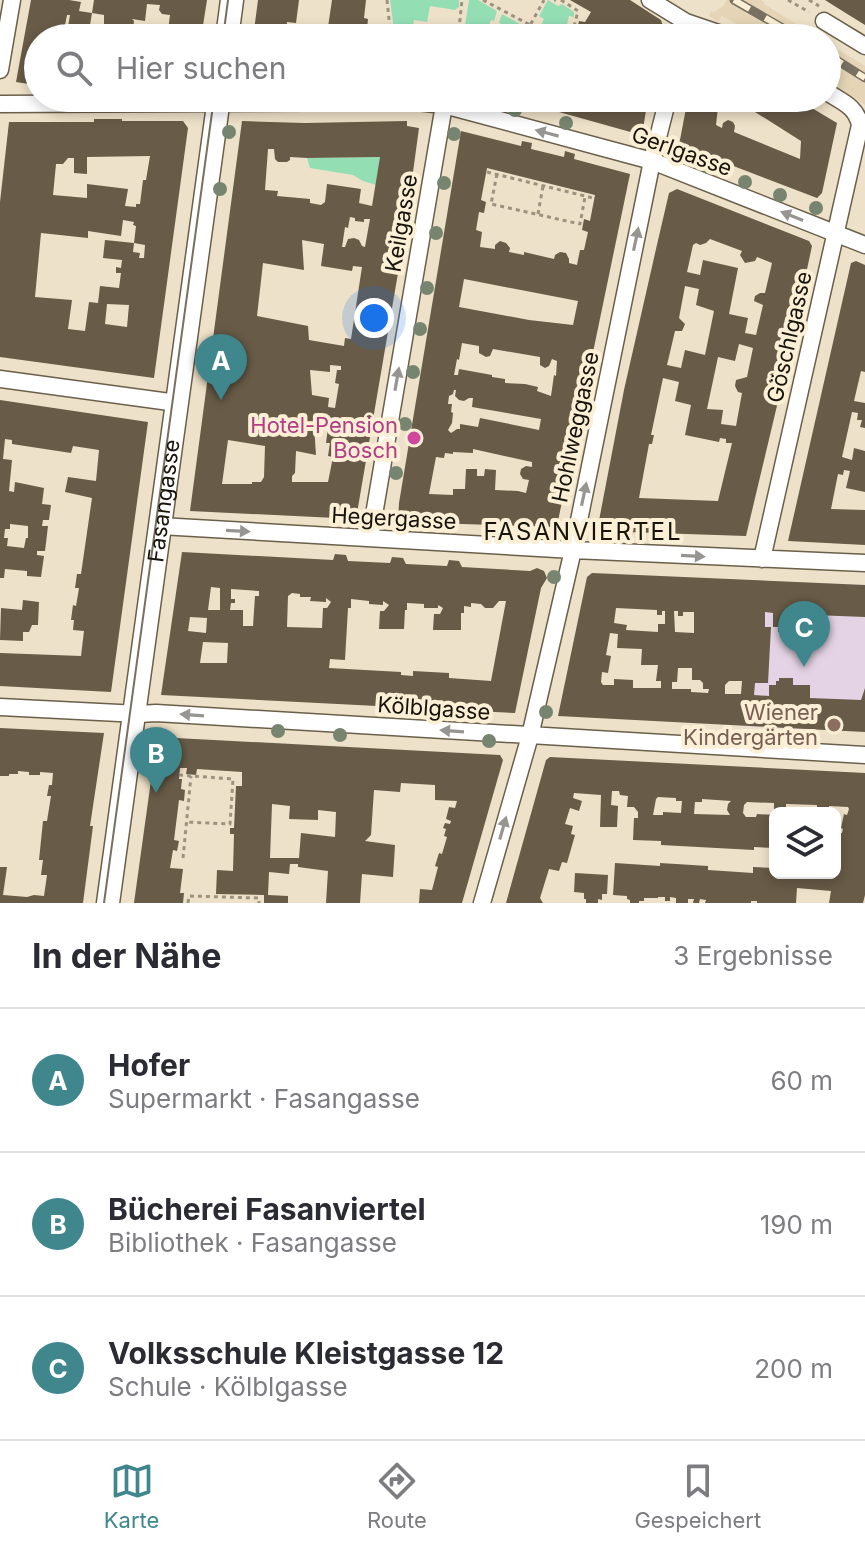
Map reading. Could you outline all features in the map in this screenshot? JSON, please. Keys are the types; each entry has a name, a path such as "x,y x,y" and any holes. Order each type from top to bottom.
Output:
{"main road":[{"path":"229,24 232,0"},
{"name":"Fasangasse","path":"108,903 217,112"}],"street":[{"path":"0,70 12,0"},
{"path":"650,0 677,24"},
{"path":"824,21 829,24"},
{"path":"841,31 865,46"},
{"path":"841,101 853,108 862,127"},
{"name":"Gerlgasse","path":"0,104 24,104"},
{"name":"Keilgasse","path":"370,538 443,112"},
{"name":"Gerlgasse","path":"470,112 652,161 865,245"},
{"name":"Hohlweggasse","path":"482,903 530,736 573,550 664,112"},
{"name":"Göschlgasse","path":"762,559 862,127"},
{"path":"0,379 177,403"},
{"name":"Hegergasse","path":"160,526 865,563"},
{"name":"Kölblgasse","path":"0,707 156,713 865,755"}],"path":[{"path":"387,0 390,24"},
{"path":"459,24 462,0"},
{"path":"483,0 528,24"},
{"path":"531,24 544,0"},
{"path":"557,0 578,11 575,24"},
{"path":"788,0 824,21"},
{"path":"487,172 593,198"},
{"path":"497,174 491,204 580,224 585,197"},
{"path":"538,214 543,186"},
{"path":"179,775 233,779 230,824 186,822"},
{"path":"183,858 191,776"},
{"path":"188,903 189,896 259,898 259,903"}],"shaded area":[{"path":"727,0 761,0 796,24 736,24 722,16 718,21 709,16 711,11 723,6"},
{"path":"841,51 865,66 865,105 841,89"},
{"path":"747,580 865,585 865,732 740,726"}],"green space":[{"path":"390,0 459,0 459,7 455,10 430,6 427,22 414,20 413,24 393,24"},
{"path":"469,0 478,0 497,11 494,21 491,20 489,24 465,24"},
{"path":"548,0 574,12 574,17 569,16 567,24 542,24 544,19 539,16"},
{"path":"502,14 520,24 501,24"},
{"path":"380,157 376,185 353,175 310,168 307,158"}],"building":[{"path":"31,0 81,2 79,11 92,13 90,24 68,24 70,15 67,15 65,24 27,24"},
{"path":"94,0 207,0 203,24 169,24 170,15 162,14 160,5 147,4 145,21 132,19 134,24 104,24 104,15 92,13"},
{"path":"258,0 299,0 296,23 255,24"},
{"path":"332,0 366,0 364,18 368,19 368,24 328,24"},
{"path":"570,0 630,0 661,20 662,24 578,24 579,21 585,22 591,12"},
{"path":"825,0 865,0 865,25 836,7"},
{"path":"24,38 24,83 16,82"},
{"path":"559,112 646,112 643,129 634,133"},
{"path":"685,112 717,112 716,125 722,128 728,120 733,122 734,132 800,159 801,141 755,112 819,112 837,123 822,193 817,198 679,145"},
{"path":"94,119 183,121 188,128 154,378 0,357 0,202 9,122 94,122","holes":["150,156 140,204 136,207 125,206 128,189 87,184 87,198 53,195 56,164 74,158 74,173 87,174 87,157","123,220 134,222 134,243 105,240 103,258 122,260 121,268 116,267 116,273 121,273 119,288 100,286 98,303 89,302 85,331 68,329 72,300 35,297 41,233 88,238 88,231 121,236","134,243 145,245 144,258 139,258 140,253 133,252","107,304 129,305 127,327 105,324"]},
{"path":"242,121 407,121 407,126 419,128 404,238 356,519 190,511","holes":["268,149 274,149 278,162 287,162 290,157 380,157 372,206 359,203 361,189 327,184 325,202 321,205 310,203 310,199 277,196 278,191 265,190","350,217 364,222 364,219 370,219 365,247 354,238 348,239 342,247 345,227 348,228","302,240 324,244 321,266 352,271 353,266 362,267 351,339 345,338 344,346 309,340 308,326 257,316 263,263 304,270","330,365 341,366 341,370 337,370 335,383 339,384 335,408 328,407 329,398 312,395 310,370 330,372","333,425 332,429 328,428 326,443 330,443 328,456 333,457 328,482 292,482 296,451 316,455 314,426","228,440 265,446 264,477 261,482 222,484"]},
{"path":"461,131 521,146 522,141 532,143 531,149 564,157 565,151 575,154 574,159 630,174 558,521 553,527 398,522","holes":["487,168 595,195 590,221 584,219 582,230 588,232 577,265 569,263 566,253 560,252 554,259 524,252 524,255 509,252 506,243 500,241 495,249 480,247 482,232 476,230 479,212 484,213 486,202 481,200","464,279 578,301 573,325 459,307","462,343 479,346 479,353 486,357 493,349 540,357 540,365 545,368 552,359 557,361 551,396 537,391 538,387 505,383 505,379 492,375 459,369 458,375 454,375","456,390 455,396 459,400 473,398 472,407 541,419 539,430 480,418 478,427 460,424 460,429 451,433 448,430 453,413 452,404 448,404 449,396","473,449 532,462 532,467 526,466 520,474 523,479 529,480 526,493 495,490 496,470 485,469 484,476 477,476 477,469 466,469 465,489 453,489 453,495 429,494 436,457 444,458 445,453 473,453"]},
{"path":"677,189 809,241 812,246 746,536 597,531 624,390 669,193","holes":["710,239 742,251 740,255 745,263 755,261 757,257 772,263 765,293 755,296 754,301 763,305 756,335 745,333 748,318 729,314 738,268 703,260 700,275 687,272 693,245 706,243","685,286 699,289 696,305 714,311 705,355 685,350 681,368 667,365 675,331 682,331 685,324 679,318","739,344 753,348 747,377 736,380 735,386 742,393 736,426 721,424 723,410 707,409 718,357 735,361","663,378 679,382 675,401 691,405 685,435 719,442 720,438 726,439 726,443 732,443 718,501 639,498 649,444 652,444 654,435 651,435"]},
{"path":"856,261 865,265 865,372 861,371 854,401 865,403 865,428 860,427 862,420 857,420 858,413 852,412 842,457 852,460 854,448 865,451 865,492 846,488 850,471 844,470 843,475 838,474 831,509 865,510 865,545 788,541 851,263"},
{"path":"0,400 148,422 111,692 0,686 0,653 81,656 84,631 73,630 74,620 71,620 73,605 76,606 79,588 75,588 77,574 81,574 92,498 65,492 68,477 96,481 99,450 73,446 71,453 12,444 12,440 5,439 3,459 12,460 9,491 14,492 15,482 44,488 42,504 51,505 49,520 43,520 42,526 48,526 45,551 37,551 37,555 44,556 41,577 27,576 27,571 5,569 4,578 0,578","holes":["10,524 28,526 24,548 7,546 5,529 10,529"]},
{"path":"182,552 333,560 335,554 346,555 348,561 390,563 392,557 403,558 406,564 447,566 449,560 459,561 462,567 530,571 537,568 544,571 547,578 541,588 515,713 161,695","holes":["211,587 220,588 220,610 208,610","231,589 259,591 259,596 255,596 253,626 243,626 243,610 230,610 235,599 231,599","292,593 311,597 310,601 326,602 326,598 331,602 323,608 322,628 287,627 288,596","351,599 383,605 383,601 389,605 380,611 379,629 404,629 407,603 424,604 424,608 438,608 438,605 443,608 440,614 434,614 433,630 461,630 464,606 471,607 471,603 493,608 499,601 506,601 491,681 449,678 449,673 413,671 413,676 401,675 401,672 329,668 330,659 345,660 348,608 351,608","190,617 207,618 206,633 188,631","203,642 228,643 227,663 200,663"]},
{"path":"592,573 865,585 865,617 814,615 813,628 795,628 795,633 778,632 778,627 773,627 773,613 765,612 765,627 771,627 768,683 755,683 754,695 769,696 769,685 776,685 779,678 793,678 793,685 810,685 810,698 861,700 865,688 865,732 558,716 587,577","holes":["616,608 657,610 657,615 665,611 665,624 658,624 658,632 626,630 627,625 614,623","674,611 678,611 678,616 683,616 683,612 694,612 694,633 675,632","610,633 618,634 617,648 642,649 641,665 658,665 656,681 661,681 661,688 633,688 633,680 614,679 614,685 603,685 602,672 608,673 611,656 606,655","678,668 692,668 692,680 700,680 703,689 709,689 708,693 672,689 672,682 677,682","729,681 742,681 741,694 725,694 725,685"]},
{"path":"23,600 39,602 38,625 32,625 29,632 23,632 23,641 0,640 1,608 22,610"},
{"path":"0,728 104,733 90,826 93,826 83,903 0,903 0,867 7,867 3,895 44,896 47,875 41,875 43,860 39,860 53,773 29,775 29,772 18,771 18,774 0,776"},
{"path":"157,737 500,755 503,760 462,903 419,903 420,889 432,890 438,867 435,866 447,837 443,828 445,823 450,824 451,821 446,819 449,807 455,808 457,801 435,800 435,785 401,783 400,792 374,790 371,835 365,841 395,845 393,877 362,874 360,903 326,903 328,871 298,867 298,864 290,864 289,874 269,872 268,895 288,896 288,903 264,903 264,895 216,894 217,870 233,871 234,834 230,834 230,828 234,828 236,786 242,786 242,772 197,769 196,775 186,774 187,768 180,768 184,801 179,800 174,840 179,841 177,851 173,850 170,868 183,869 180,893 184,893 183,903 134,903","holes":["272,804 290,806 289,819 318,820 318,810 336,812 335,837 301,833 299,858 270,858"]},
{"path":"550,757 865,773 863,903 829,903 831,891 797,888 796,903 705,903 706,900 700,899 699,903 693,903 694,899 688,899 688,903 676,903 676,898 670,897 670,901 665,901 665,897 658,897 630,903 627,896 613,895 615,863 708,866 708,870 753,873 753,867 769,868 769,879 841,879 841,828 844,814 847,815 849,809 786,804 786,807 774,807 774,803 747,802 743,813 746,817 769,815 769,848 754,847 754,850 661,845 661,841 633,840 634,818 638,818 638,812 634,807 627,807 628,796 612,791 611,805 618,806 617,827 600,827 601,795 574,793 573,798 582,801 579,811 570,808 565,824 573,826 571,834 575,835 567,863 562,862 559,871 549,869 540,898 543,903 506,903 546,760","holes":["658,797 676,798 676,801 682,801 681,813 653,815","702,799 731,801 727,810 730,815 694,814 695,802 702,802"]},
{"path":"575,873 608,875 607,894 602,894 602,900 598,899 598,903 586,903 584,893 574,892"}],"tram line":[{"path":"225,24 228,0"},
{"path":"104,903 212,112"}],"railway":[{"path":"734,0 776,24"},
{"path":"841,63 865,78"}],"place":[{"name":"Hofer","path":"221,400"},
{"name":"Hotel-Pension Bosch","path":"414,438"},
{"name":"Volksschule Kleistgasse 12","path":"804,667"},
{"name":"Wiener Kindergärten","path":"834,725"},
{"name":"Bücherei Fasanviertel","path":"156,793"}],"district":[{"name":"FASANVIERTEL","path":"583,532"}]}
